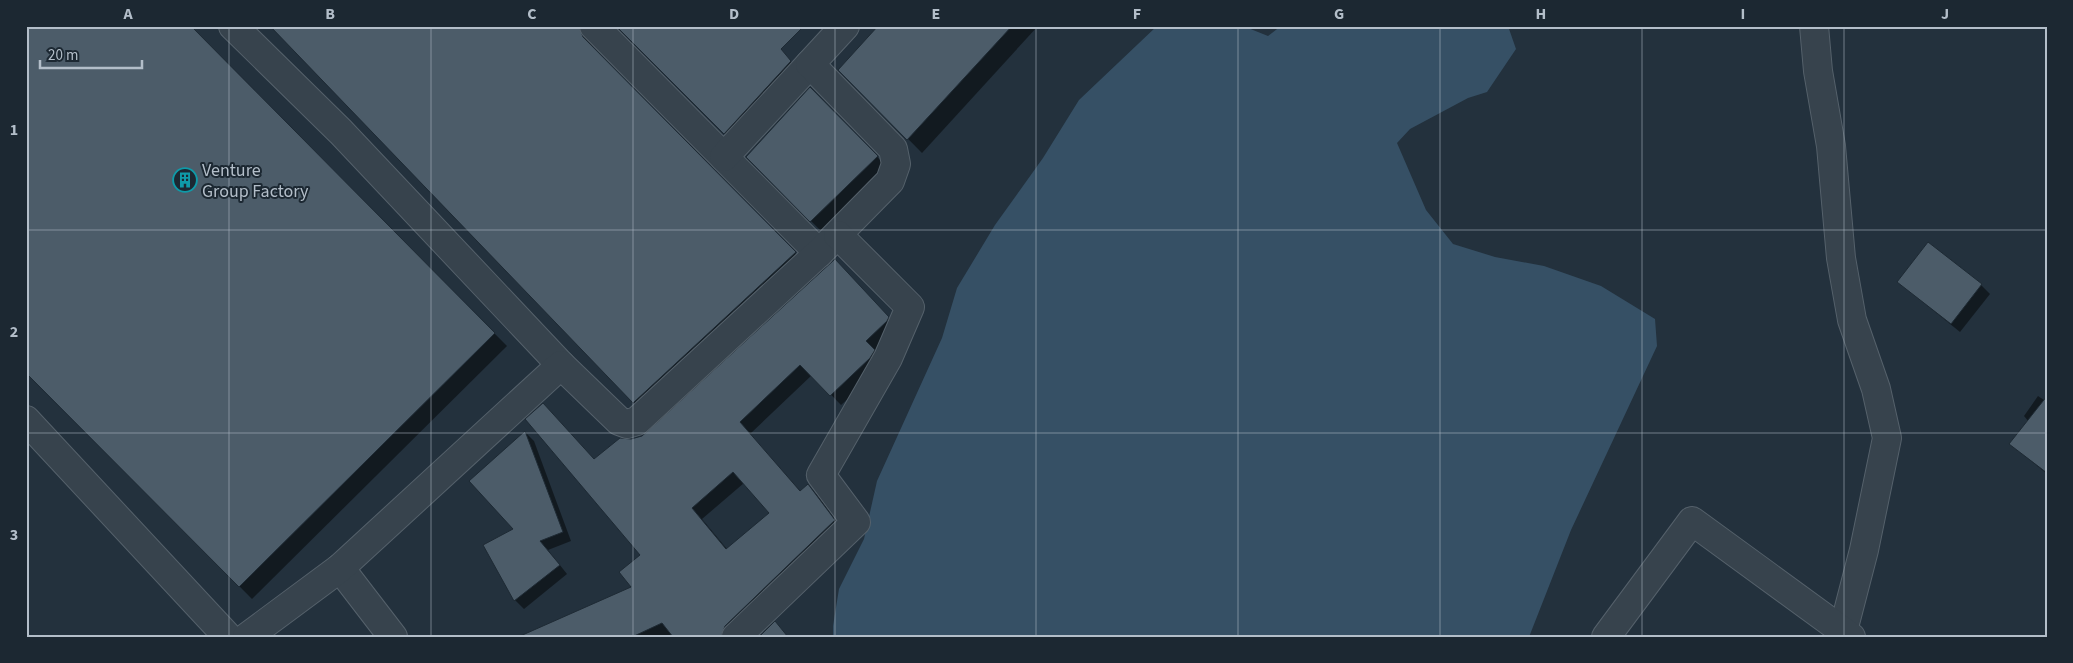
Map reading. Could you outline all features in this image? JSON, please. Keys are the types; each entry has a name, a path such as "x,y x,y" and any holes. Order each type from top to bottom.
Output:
{"street":[{"path":"233,26 341,132 561,365 619,421 626,424 637,421 828,244 890,181 896,164 893,149 810,64"},
{"path":"594,26 724,157 828,244 910,307 888,358 821,475 856,522 736,637"},
{"path":"724,157 844,26"},
{"path":"1606,637 1692,521 1845,635 1886,438 1876,389 1852,320 1841,258 1831,146 1818,70 1814,26"},
{"path":"247,637 340,568 561,365"},
{"path":"26,420 228,637"},
{"path":"340,568 393,637"}],"water":[{"path":"1157,26 1243,26 1268,36 1281,26 1508,26 1516,49 1487,92 1468,98 1410,129 1397,143 1426,210 1453,244 1495,257 1544,266 1601,286 1655,319 1657,346 1571,530 1529,637 833,637 839,589 864,539 877,481 942,338 957,288 995,225 1043,158 1079,100"}],"building":[{"name":"Venture Group Factory","path":"26,26 191,26 495,333 239,587 26,373"},
{"path":"270,26 579,26 583,37 796,252 633,403"},
{"path":"616,26 804,26 781,49 791,61 724,134"},
{"path":"878,26 1012,26 907,140 838,70"},
{"path":"810,87 878,156 810,222 746,157"},
{"path":"1928,242 1982,284 1951,324 1897,282"},
{"path":"835,259 889,317 866,341 875,350 870,358 830,396 800,365 740,422 800,491 808,484 835,520 725,626 721,637 673,637 662,623 632,637 518,637 631,587 619,572 640,555 525,419 543,403 594,459 620,438 631,439 642,436","holes":["733,472 769,513 726,549 692,508"]},
{"path":"2047,396 2047,473 2009,444"},
{"path":"525,431 563,532 540,541 560,565 514,601 483,545 513,529 469,481"},
{"path":"775,621 788,637 759,637"}],"place":[{"name":"Venture Group Factory","path":"185,180"}]}
